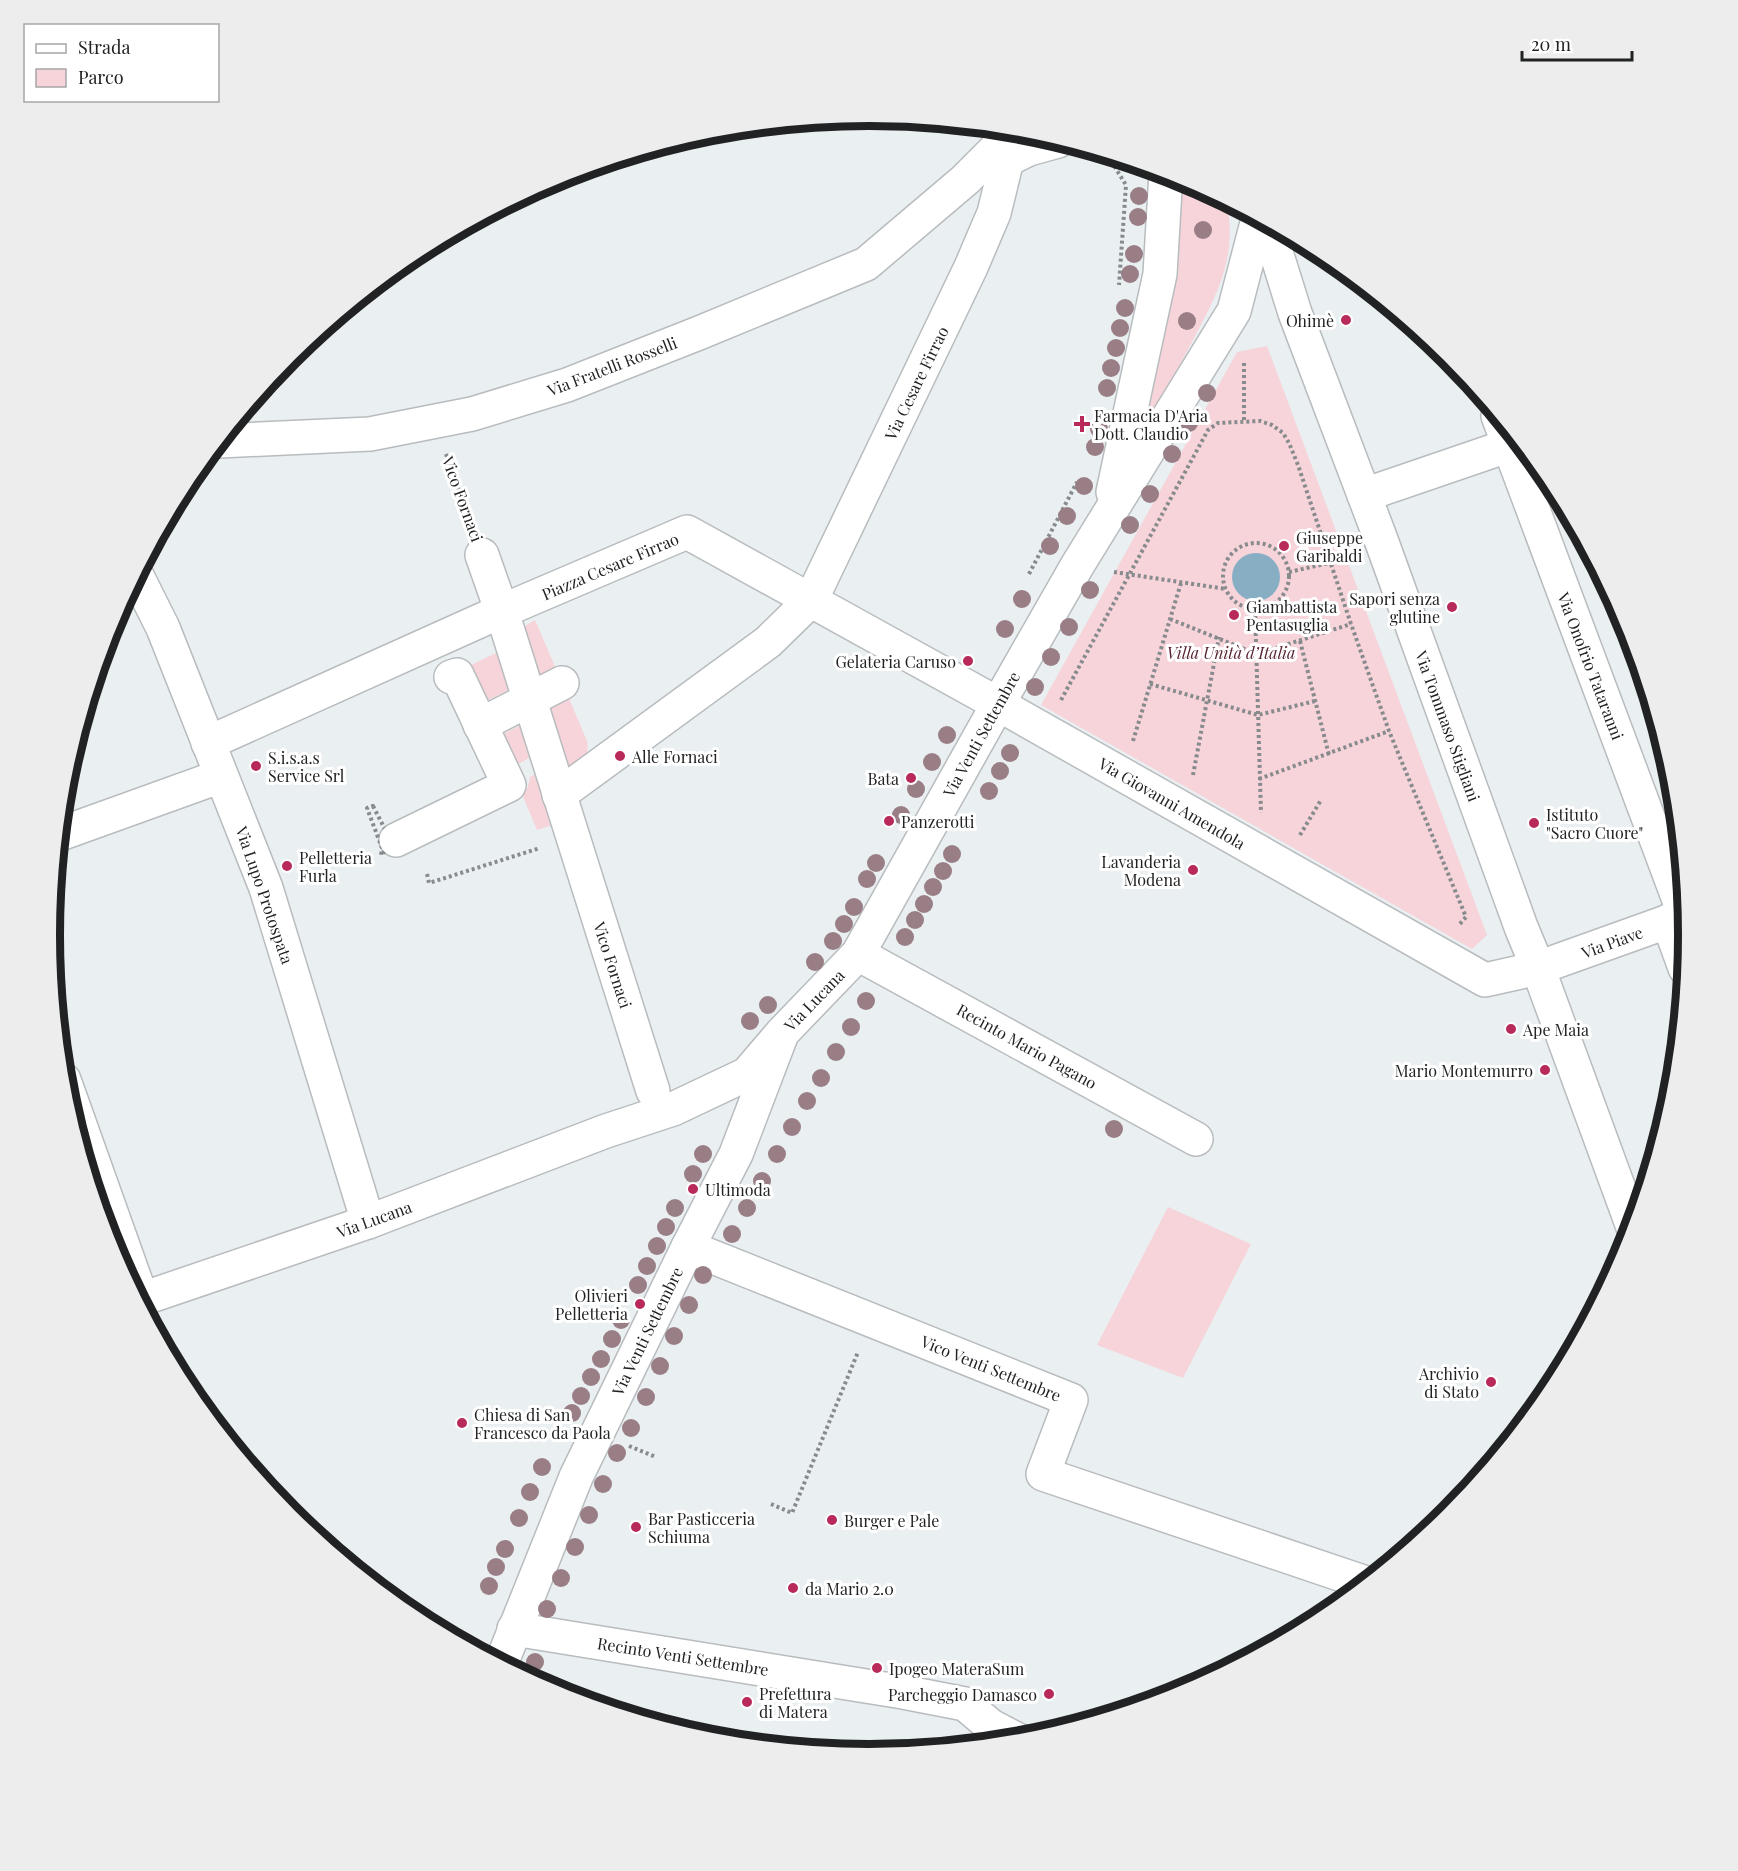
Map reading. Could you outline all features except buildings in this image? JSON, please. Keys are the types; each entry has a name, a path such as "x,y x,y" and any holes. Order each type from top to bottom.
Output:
{"street":[{"name":"Via Fratelli Rosselli","path":"229,441 370,434 472,414 567,385 866,264 965,180 1011,145 1029,149 1042,145"},
{"name":"Via Cesare Firrao","path":"811,600 971,267 994,213 1011,145"},
{"name":"Via Venti Settembre","path":"1108,517 1161,274 1166,183"},
{"name":"Via Venti Settembre","path":"858,954 1077,566 1234,311 1256,226"},
{"name":"Via Tommaso Stigliani","path":"1270,233 1295,313 1628,1214"},
{"path":"1364,495 1505,436"},
{"name":"Via Onofrio Tataranni","path":"1511,443 1677,908"},
{"name":"Piazza Cesare Firrao","path":"208,743 687,532 811,600"},
{"name":"Vico Fornaci","path":"482,555 502,612"},
{"name":"Via Lupo Protospata","path":"140,584 163,628 266,888 368,1222"},
{"path":"559,795 768,642 811,600"},
{"name":"Via Giovanni Amendola","path":"811,600 1485,980 1538,968"},
{"path":"502,612 573,838"},
{"path":"396,840 509,786 457,675 451,677"},
{"path":"480,725 562,683"},
{"path":"504,776 548,758"},
{"path":"67,832 221,776"},
{"name":"Vico Fornaci","path":"573,838 653,1091"},
{"name":"Via Piave","path":"1538,968 1677,918"},
{"name":"Via Lucana","path":"146,1298 368,1222 606,1131 673,1109 747,1074 782,1033 858,954"},
{"name":"Recinto Mario Pagano","path":"858,954 1196,1139"},
{"name":"Via Venti Settembre","path":"504,1657 576,1477 688,1246 736,1154 782,1033"},
{"path":"97,1175 113,1221"},
{"name":"Vico Venti Settembre","path":"688,1246 1071,1400 1043,1474 1357,1580"},
{"name":"Recinto Venti Settembre","path":"514,1629 965,1704 991,1726 1004,1733"}],"path":[{"path":"1113,164 1126,185 1117,296"},
{"path":"1244,362 1244,421"},
{"name":"Vico Fornaci","path":"435,421 482,555"},
{"path":"1070,707 1060,701 1208,430 1218,423 1260,421 1272,425 1283,433 1298,465 1389,731 1466,917 1455,929"},
{"path":"1026,579 1082,474"},
{"path":"1255,543 1274,548 1281,554 1289,572 1284,594 1267,608 1255,609 1238,603 1226,589 1224,579 1224,569 1228,558 1235,550 1255,543"},
{"path":"1289,572 1347,559"},
{"path":"1077,566 1226,589"},
{"path":"1132,742 1181,583"},
{"path":"1255,609 1263,855"},
{"path":"1170,619 1257,654 1351,624"},
{"path":"1193,777 1219,637"},
{"path":"1300,641 1329,755"},
{"path":"1150,684 1258,715 1315,701"},
{"path":"1259,779 1389,731"},
{"path":"427,874 429,883 573,838"},
{"path":"771,1504 792,1513 871,1320"}],"green space":[{"path":"1179,188 1227,210 1230,239 1228,256 1210,307 1153,413 1150,417 1146,415"},
{"name":"Villa Unità d’Italia","path":"1267,346 1487,935 1472,949 1041,705 1237,352"},
{"path":"535,620 560,678 541,681 523,627"},
{"path":"502,650 515,687 480,704 463,669"},
{"path":"565,689 588,747 584,760 570,775 549,710"},
{"path":"525,723 535,755 509,769 495,738"},
{"path":"539,772 556,824 537,830 522,794 528,787 530,777"},
{"path":"1168,1207 1251,1244 1183,1378 1097,1345"}],"water":[{"path":"1256,553 1273,560 1280,577 1273,594 1256,601 1239,594 1232,577 1239,560"}],"place":[{"name":"Ohimè","path":"1346,320"},
{"name":"Farmacia D'Aria Dott. Claudio","path":"1082,424"},
{"name":"Giuseppe Garibaldi","path":"1284,546"},
{"name":"Sapori senza glutine","path":"1452,607"},
{"name":"Giambattista Pentasuglia","path":"1234,615"},
{"name":"Gelateria Caruso","path":"968,661"},
{"name":"Alle Fornaci","path":"620,756"},
{"name":"S.i.s.a.s Service Srl","path":"256,766"},
{"name":"Bata","path":"911,778"},
{"name":"Panzerotti","path":"889,821"},
{"name":"Istituto \"Sacro Cuore\"","path":"1534,823"},
{"name":"Pelletteria Furla","path":"287,866"},
{"name":"Lavanderia Modena","path":"1193,870"},
{"name":"Ape Maia","path":"1511,1029"},
{"name":"Mario Montemurro","path":"1545,1070"},
{"name":"Ultimoda","path":"693,1189"},
{"name":"Olivieri Pelletteria","path":"640,1304"},
{"name":"Archivio di Stato","path":"1491,1382"},
{"name":"Chiesa di San Francesco da Paola","path":"462,1423"},
{"name":"Burger e Pale","path":"832,1520"},
{"name":"Bar Pasticceria Schiuma","path":"636,1527"},
{"name":"da Mario 2.0","path":"793,1588"},
{"name":"Ipogeo MateraSum","path":"877,1668"},
{"name":"Parcheggio Damasco","path":"1049,1694"},
{"name":"Prefettura di Matera","path":"747,1702"}]}
